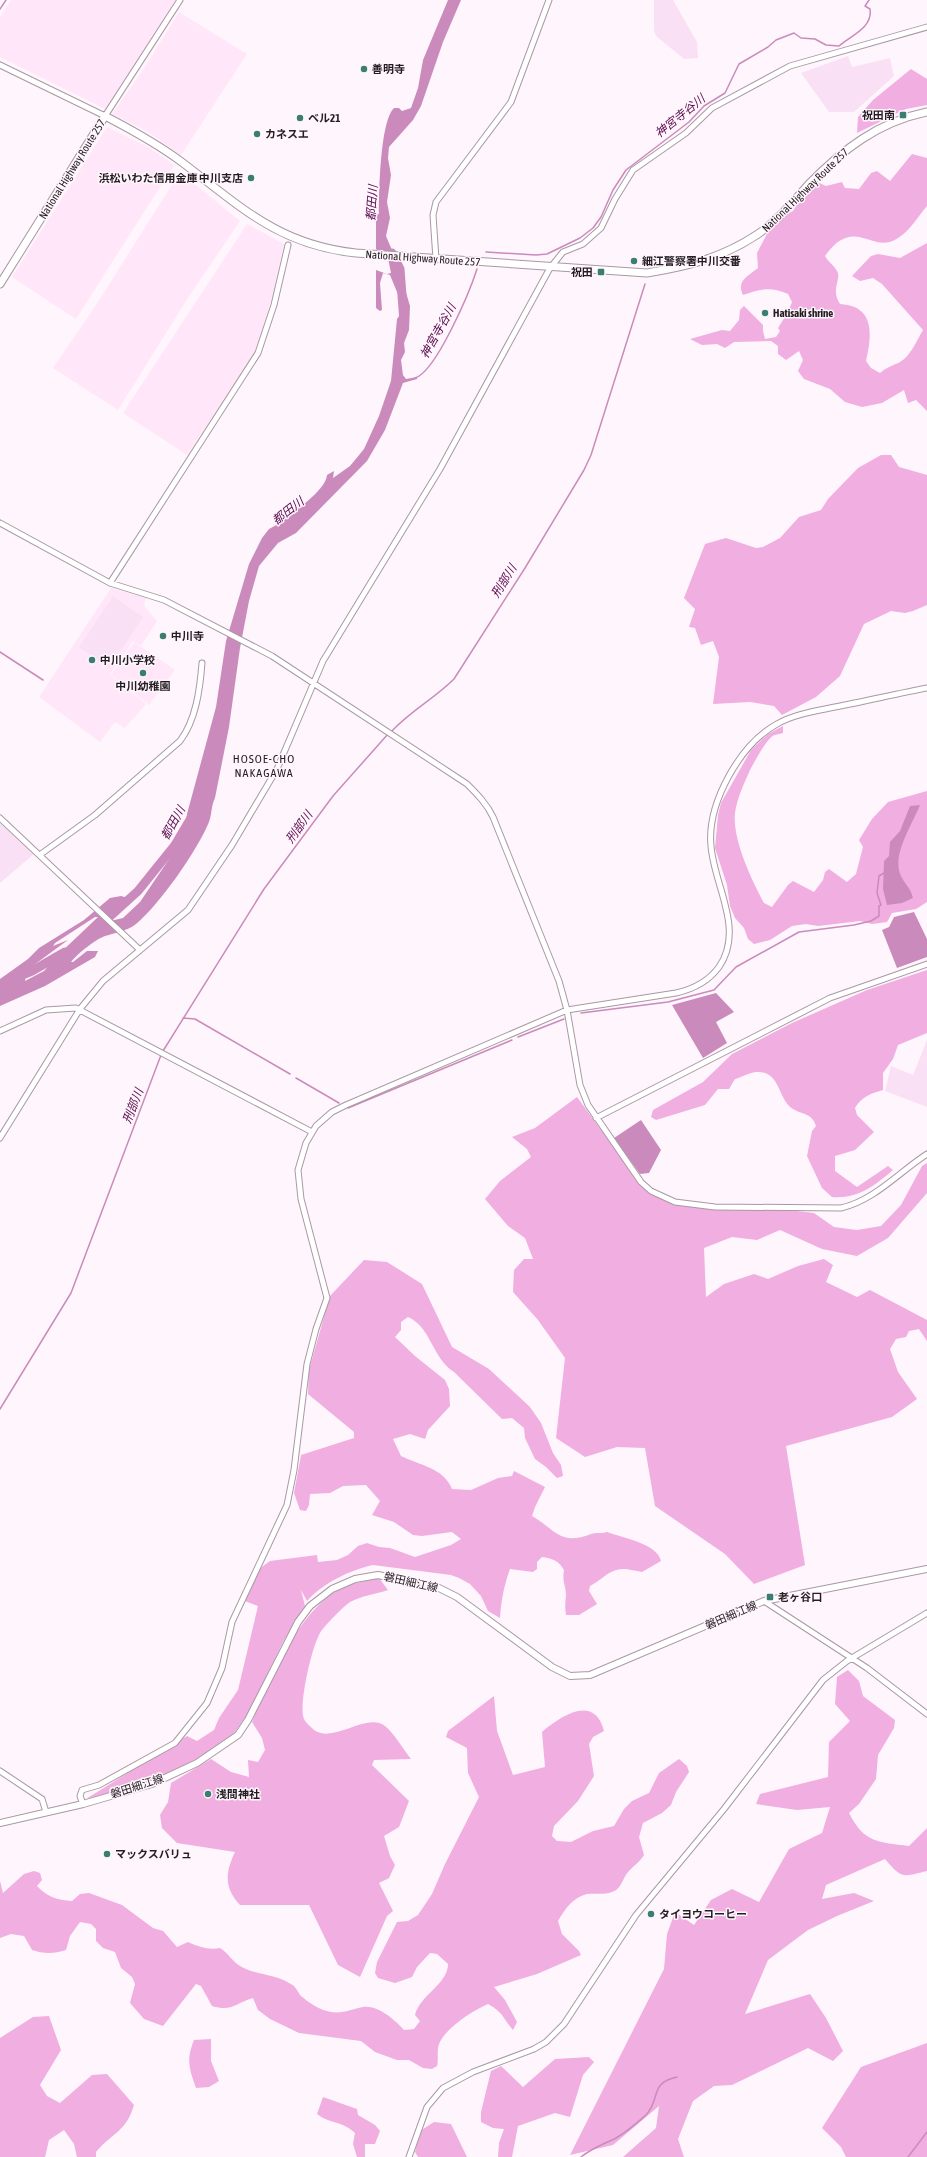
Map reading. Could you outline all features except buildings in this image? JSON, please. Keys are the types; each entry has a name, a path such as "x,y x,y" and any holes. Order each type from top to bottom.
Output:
{"highway":[{"name":"National Highway Route 257","path":"0,284 105,116 147,138 254,218 283,234 316,246 336,251 359,253 550,268 647,273 690,266 714,258 759,233 785,210 838,155 855,142 897,120 927,112"}],"main road":[{"name":"磐田細江線","path":"0,1823 83,1804 152,1784 197,1763 238,1735 248,1720 298,1622 310,1606 332,1589 355,1579 378,1574 439,1588 457,1597 552,1667 570,1676 590,1675 764,1601 927,1569"}],"street":[{"path":"0,65 105,116 180,0"},
{"path":"436,259 433,215 436,202 511,102 549,0"},
{"path":"0,1138 80,1009 103,981 188,910 232,845 277,769 330,648 440,469 550,268 563,252 583,244 601,228 614,199 633,170 686,133 712,108 790,66 927,27"},
{"path":"110,583 258,353 274,305 288,245"},
{"path":"0,523 110,583 164,600 272,656 467,784 488,808 559,981 567,1010 580,1085 588,1105 629,1168 651,1191 675,1202 715,1207 819,1208 851,1206 873,1195 927,1154"},
{"path":"41,854 95,815 180,741 188,730 193,717 202,663"},
{"path":"83,1804 80,1796 82,1790 99,1786 175,1743 207,1702 222,1668 232,1622 287,1505 294,1470 307,1364 327,1298 298,1183 298,1170 312,1132 323,1119 346,1105 567,1010 682,992 699,985 710,978 726,952 729,936 728,916 711,847 712,816 716,802 724,786 740,760 758,737 778,723 800,715 927,688"},
{"path":"0,818 41,854 140,950"},
{"path":"596,1118 830,998 927,964"},
{"path":"0,1031 46,1010 80,1009 312,1132"},
{"path":"764,1601 853,1658 927,1714"},
{"path":"409,2157 427,2107 443,2088 473,2072 534,2049 546,2042 564,2024 636,1915 734,1797 812,1693 828,1676 853,1658 927,1612"},
{"path":"0,1771 42,1799 46,1812"}],"shaded area":[{"path":"11,0 176,0 105,109 0,57 0,17"},
{"path":"654,0 673,0 697,42 698,58 684,59 656,36 654,30"},
{"path":"179,12 247,54 181,155 148,132 112,114 145,67"},
{"path":"848,56 852,67 890,58 894,76 854,112 829,112 801,73"},
{"path":"911,69 927,79 927,105 906,109 857,133 858,117 873,100"},
{"path":"107,127 150,148 174,165 76,319 12,277"},
{"path":"912,154 927,158 927,206 910,227 898,238 889,242 880,242 854,237 845,238 836,244 825,256 836,269 838,274 836,294 840,304 851,306 860,310 865,316 870,332 866,361 871,368 880,373 904,360 923,330 882,284 873,278 860,281 852,276 871,256 878,254 900,258 927,243 927,411 916,400 908,403 904,390 882,403 862,407 845,402 830,389 804,379 798,371 803,360 799,351 786,360 778,354 778,346 771,341 734,342 725,348 717,344 702,345 690,339 722,330 730,331 739,320 740,310 744,306 763,325 765,339 776,337 780,331 778,328 788,312 792,302 788,294 776,290 766,289 743,295 741,290 744,279 758,268 757,253 770,228 781,217 793,211 801,198 817,182 826,186 842,182 845,188 859,189 871,173 877,171 890,181"},
{"path":"180,172 240,221 186,301 118,410 53,368 96,305"},
{"path":"247,224 284,244 273,294 257,349 187,455 123,413"},
{"path":"881,455 891,455 899,467 927,475 927,605 905,613 891,611 864,624 840,676 816,697 782,715 774,706 750,702 713,704 719,657 713,641 701,645 695,628 689,627 695,609 684,598 705,544 726,538 756,548 763,547 780,538 799,517 821,510 828,499 858,468"},
{"name":"中川小学校","path":"111,588 146,598 144,606 157,621 141,646 133,641 110,675 146,704 125,728 115,722 100,742 39,697"},
{"path":"113,596 143,617 109,668 79,647"},
{"name":"中川幼稚園","path":"134,642 175,670 149,705 111,675"},
{"path":"783,726 783,733 775,735 768,740 754,762 741,791 735,813 737,835 744,860 764,903 772,907 788,885 793,881 814,892 823,880 825,872 829,869 847,882 856,874 863,847 859,840 872,819 888,802 927,791 927,902 916,909 892,913 887,922 872,924 860,921 818,926 806,924 792,926 770,940 754,944 748,939 744,928 735,918 730,906 727,885 715,848 718,815 721,803 751,750 768,734"},
{"path":"0,823 34,852 33,855 0,883"},
{"path":"927,970 927,1033 898,1045 893,1059 883,1073 883,1090 871,1094 857,1104 855,1108 857,1115 874,1132 855,1150 835,1156 835,1171 857,1187 888,1166 893,1170 872,1186 858,1194 832,1197 822,1188 807,1156 812,1131 816,1126 814,1122 810,1116 793,1109 784,1099 774,1080 764,1073 756,1072 735,1079 729,1089 718,1089 705,1105 656,1120 651,1117 653,1110 703,1082 732,1054 792,1023 867,990"},
{"path":"927,1040 927,1107 885,1091 891,1066 913,1075"},
{"path":"577,1097 629,1168 663,1197 703,1205 761,1207 814,1213 834,1227 857,1230 881,1226 901,1205 922,1166 927,1163 927,1193 888,1238 857,1256 822,1249 780,1230 757,1240 732,1237 704,1248 706,1297 724,1284 754,1274 768,1279 798,1266 824,1259 833,1265 826,1282 857,1297 870,1290 927,1320 927,1341 919,1329 909,1331 906,1337 896,1339 890,1349 898,1372 917,1399 892,1417 786,1446 805,1565 754,1584 725,1554 655,1506 645,1448 617,1447 585,1457 556,1438 565,1358 538,1320 513,1292 514,1270 524,1259 533,1259 525,1238 508,1226 485,1199 500,1181 531,1157 527,1149 512,1137 535,1128"},
{"path":"364,1260 387,1262 422,1284 452,1347 489,1369 530,1407 541,1423 553,1453 561,1465 563,1476 557,1478 535,1459 525,1438 524,1428 512,1418 502,1419 447,1366 422,1328 408,1317 401,1322 401,1330 395,1337 415,1356 445,1380 449,1389 450,1406 428,1430 425,1439 410,1434 393,1439 401,1456 437,1472 443,1476 452,1489 471,1490 498,1478 512,1476 514,1471 545,1487 532,1516 559,1535 572,1538 593,1533 607,1532 646,1545 658,1555 661,1561 642,1572 623,1569 613,1571 605,1576 590,1586 589,1591 597,1604 579,1615 566,1615 566,1592 563,1578 564,1570 555,1560 542,1557 537,1562 537,1569 533,1572 510,1569 503,1594 500,1618 488,1611 481,1596 470,1584 451,1575 373,1565 355,1570 337,1578 313,1594 307,1601 301,1590 305,1606 283,1642 249,1712 228,1742 156,1782 86,1799 187,1736 197,1741 214,1730 219,1718 238,1690 258,1606 242,1600 259,1569 270,1561 317,1555 318,1562 337,1560 348,1555 358,1546 367,1543 379,1547 390,1548 415,1557 451,1545 461,1539 452,1532 422,1536 413,1535 394,1522 372,1515 380,1501 366,1485 343,1486 330,1493 310,1494 309,1505 306,1511 300,1510 294,1493 301,1455 354,1438 354,1432 308,1394 309,1370 330,1296"},
{"path":"379,1578 388,1590 350,1602 334,1616 320,1633 310,1662 303,1702 304,1719 314,1730 322,1733 331,1733 359,1725 377,1723 388,1729 411,1759 374,1760 372,1765 409,1801 399,1827 384,1836 390,1856 395,1865 389,1878 379,1883 393,1911 387,1916 360,1977 338,1965 309,1905 240,1905 231,1892 228,1880 229,1867 235,1852 177,1843 162,1828 160,1815 168,1802 171,1783 211,1759 231,1772 249,1777 248,1760 258,1762 265,1750 262,1738 252,1722 277,1665 288,1645 315,1609 330,1596 346,1586"},
{"path":"848,1670 859,1681 863,1696 895,1720 894,1728 878,1755 876,1779 859,1804 849,1813 860,1830 866,1836 880,1842 909,1846 927,1828 927,1871 903,1875 895,1870 885,1859 826,1885 822,1899 854,1893 874,1901 808,1930 768,1960 745,2014 810,1994 826,2018 843,2051 833,2061 808,2048 732,2085 714,2086 693,2101 678,2139 684,2157 623,2157 656,2128 659,2106 613,2145 570,2155 664,1969 667,1934 675,1912 694,1925 711,1900 732,1889 759,1902 789,1849 822,1833 830,1807 797,1810 756,1804 760,1794 828,1777 829,1742 850,1721 835,1704 837,1677"},
{"path":"494,1696 497,1731 513,1775 545,1767 542,1732 567,1715 585,1711 593,1713 599,1720 604,1731 593,1737 589,1744 594,1776 578,1801 554,1826 552,1836 557,1841 571,1842 593,1831 614,1826 624,1809 632,1801 649,1793 659,1773 679,1759 687,1766 689,1772 676,1792 671,1805 662,1813 643,1823 639,1837 644,1855 627,1874 620,1886 615,1891 609,1893 587,1894 577,1898 566,1908 558,1921 562,1934 579,1951 581,1955 537,1974 494,1987 505,2000 517,2022 513,2030 500,2013 488,2004 476,2010 448,2031 443,2036 439,2044 437,2066 432,2069 423,2068 409,2060 397,2060 375,2052 361,2041 299,2033 270,2019 258,2010 253,1998 225,2008 212,2006 201,1986 196,1984 163,2026 144,2019 130,2003 135,1984 132,1977 121,1968 115,1952 103,1948 96,1941 96,1929 91,1924 80,1922 70,1936 66,1950 57,1952 45,1953 32,1950 24,1936 11,1934 0,1938 0,1881 3,1893 24,1874 34,1871 40,1873 42,1880 37,1886 57,1899 72,1901 80,1894 89,1893 122,1905 153,1928 163,1931 177,1947 188,1942 204,1948 220,1948 240,1966 278,1978 291,1984 304,1999 323,2010 340,2012 363,2007 374,2008 386,2014 404,2030 414,2029 420,2021 415,2015 418,2008 422,2001 444,1978 448,1964 437,1954 430,1953 417,1967 412,1977 395,1983 378,1978 375,1973 377,1962 397,1922 408,1921 418,1915 432,1894 445,1864 479,1797 468,1773 467,1748 446,1737 448,1731"},
{"path":"49,2016 61,2050 40,2085 47,2096 60,2103 92,2075 107,2074 134,2105 131,2114 123,2126 96,2152 96,2157 77,2157 74,2144 64,2130 49,2140 45,2157 0,2157 0,2038 33,2017"},
{"path":"211,2039 211,2061 219,2081 209,2087 196,2088 189,2064 190,2053 194,2040"},
{"path":"927,2043 927,2157 846,2157 841,2147 822,2128 861,2067"},
{"path":"589,2057 594,2062 583,2075 570,2117 555,2113 518,2126 512,2157 498,2157 499,2143 504,2129 493,2128 481,2122 481,2112 491,2071 501,2066 523,2087 555,2059"},
{"path":"323,2097 357,2109 358,2115 375,2125 380,2131 375,2144 365,2144 365,2157 357,2157 353,2144 355,2133 346,2126 327,2120 317,2114"},
{"path":"434,2122 451,2124 467,2157 418,2157 415,2152 420,2131"}],"water":[{"path":"448,0 461,0 443,42 421,106 413,120 389,147 388,158 391,175 387,202 390,218 386,236 397,262 410,306 409,330 404,343 405,352 401,360 403,375 406,379 417,377 417,379 403,383 385,430 367,461 296,533 278,543 259,566 249,601 240,648 229,727 210,819 187,862 156,904 136,924 125,930 97,940 82,951 71,962 87,951 98,951 95,957 45,986 0,1006 0,979 28,959 39,948 84,920 110,898 121,896 128,898 112,909 102,923 123,918 140,902 180,843 184,835 187,814 216,707 226,641 249,564 262,538 269,529 280,523 292,504 293,507 287,517 317,492 322,486 327,475 334,471 333,478 350,466 364,449 379,416 391,381 397,319 404,309 390,275 383,273 380,283 382,310 380,311 376,308 376,270 387,274 391,273 388,258 376,249 376,214 379,214 381,158 389,115 394,108 399,108 402,111 411,108 418,88 423,60","holes":["95,917 98,917 58,955 44,971 25,981 27,970 68,940 53,946 55,943"]},
{"path":"920,805 904,840 899,859 901,876 913,898 902,903 887,905 883,889 884,861 889,856 890,842 900,831 910,806"},
{"path":"914,912 927,939 927,957 897,968 882,930 889,927 894,917"},
{"path":"716,993 734,1012 716,1022 727,1043 703,1058 672,1005"},
{"path":"641,1120 661,1150 649,1173 640,1174 614,1138"}],"waterway":[{"path":"0,9 6,0"},
{"name":"神宮寺谷川","path":"486,252 536,255 547,254 580,238 593,228 601,217 613,190 626,170 689,122 704,106 725,93 739,64 768,47 776,40 794,33 801,38 815,39 826,45 839,46 860,31 868,21 870,9 865,6 869,0"},
{"name":"都田川","path":"392,253 400,269 404,322"},
{"name":"神宮寺谷川","path":"415,378 433,362 442,347 460,312 477,269"},
{"name":"刑部川","path":"391,732 454,679 525,568 584,470 591,455 645,284"},
{"path":"0,652 43,680"},
{"name":"刑部川","path":"163,1051 264,889 333,796 388,734"},
{"name":"都田川","path":"95,930 138,891 175,845 191,818"},
{"path":"581,1013 668,1002 714,990 736,967 799,932 854,925 871,921 879,916 879,906 881,905 877,893 879,876 884,873"},
{"name":"都田川","path":"0,984 32,971 65,952"},
{"path":"183,1018 195,1019 290,1074"},
{"path":"518,1037 564,1019"},
{"path":"348,1108 512,1040"},
{"name":"刑部川","path":"0,1409 71,1293 161,1055"},
{"path":"296,1078 339,1103"},
{"path":"581,2157 620,2136 628,2130 646,2115 662,2083 677,2077"},
{"path":"908,2157 927,2132"}],"place":[{"name":"善明寺","path":"364,69"},
{"name":"祝田南","path":"903,115"},
{"name":"ベル21","path":"300,118"},
{"name":"カネスエ","path":"257,134"},
{"name":"浜松いわた信用金庫 中川支店","path":"251,178"},
{"name":"細江警察署中川交番","path":"634,261"},
{"name":"祝田","path":"601,272"},
{"name":"Hatisaki shrine","path":"765,313"},
{"name":"中川寺","path":"163,636"},
{"name":"中川小学校","path":"92,660"},
{"name":"中川幼稚園","path":"143,673"},
{"name":"老ヶ谷口","path":"770,1597"},
{"name":"浅間神社","path":"208,1794"},
{"name":"マックスバリュ","path":"107,1854"},
{"name":"タイヨウコーヒー","path":"651,1914"}],"district":[{"name":"HOSOE-CHO NAKAGAWA","path":"264,766"}]}
